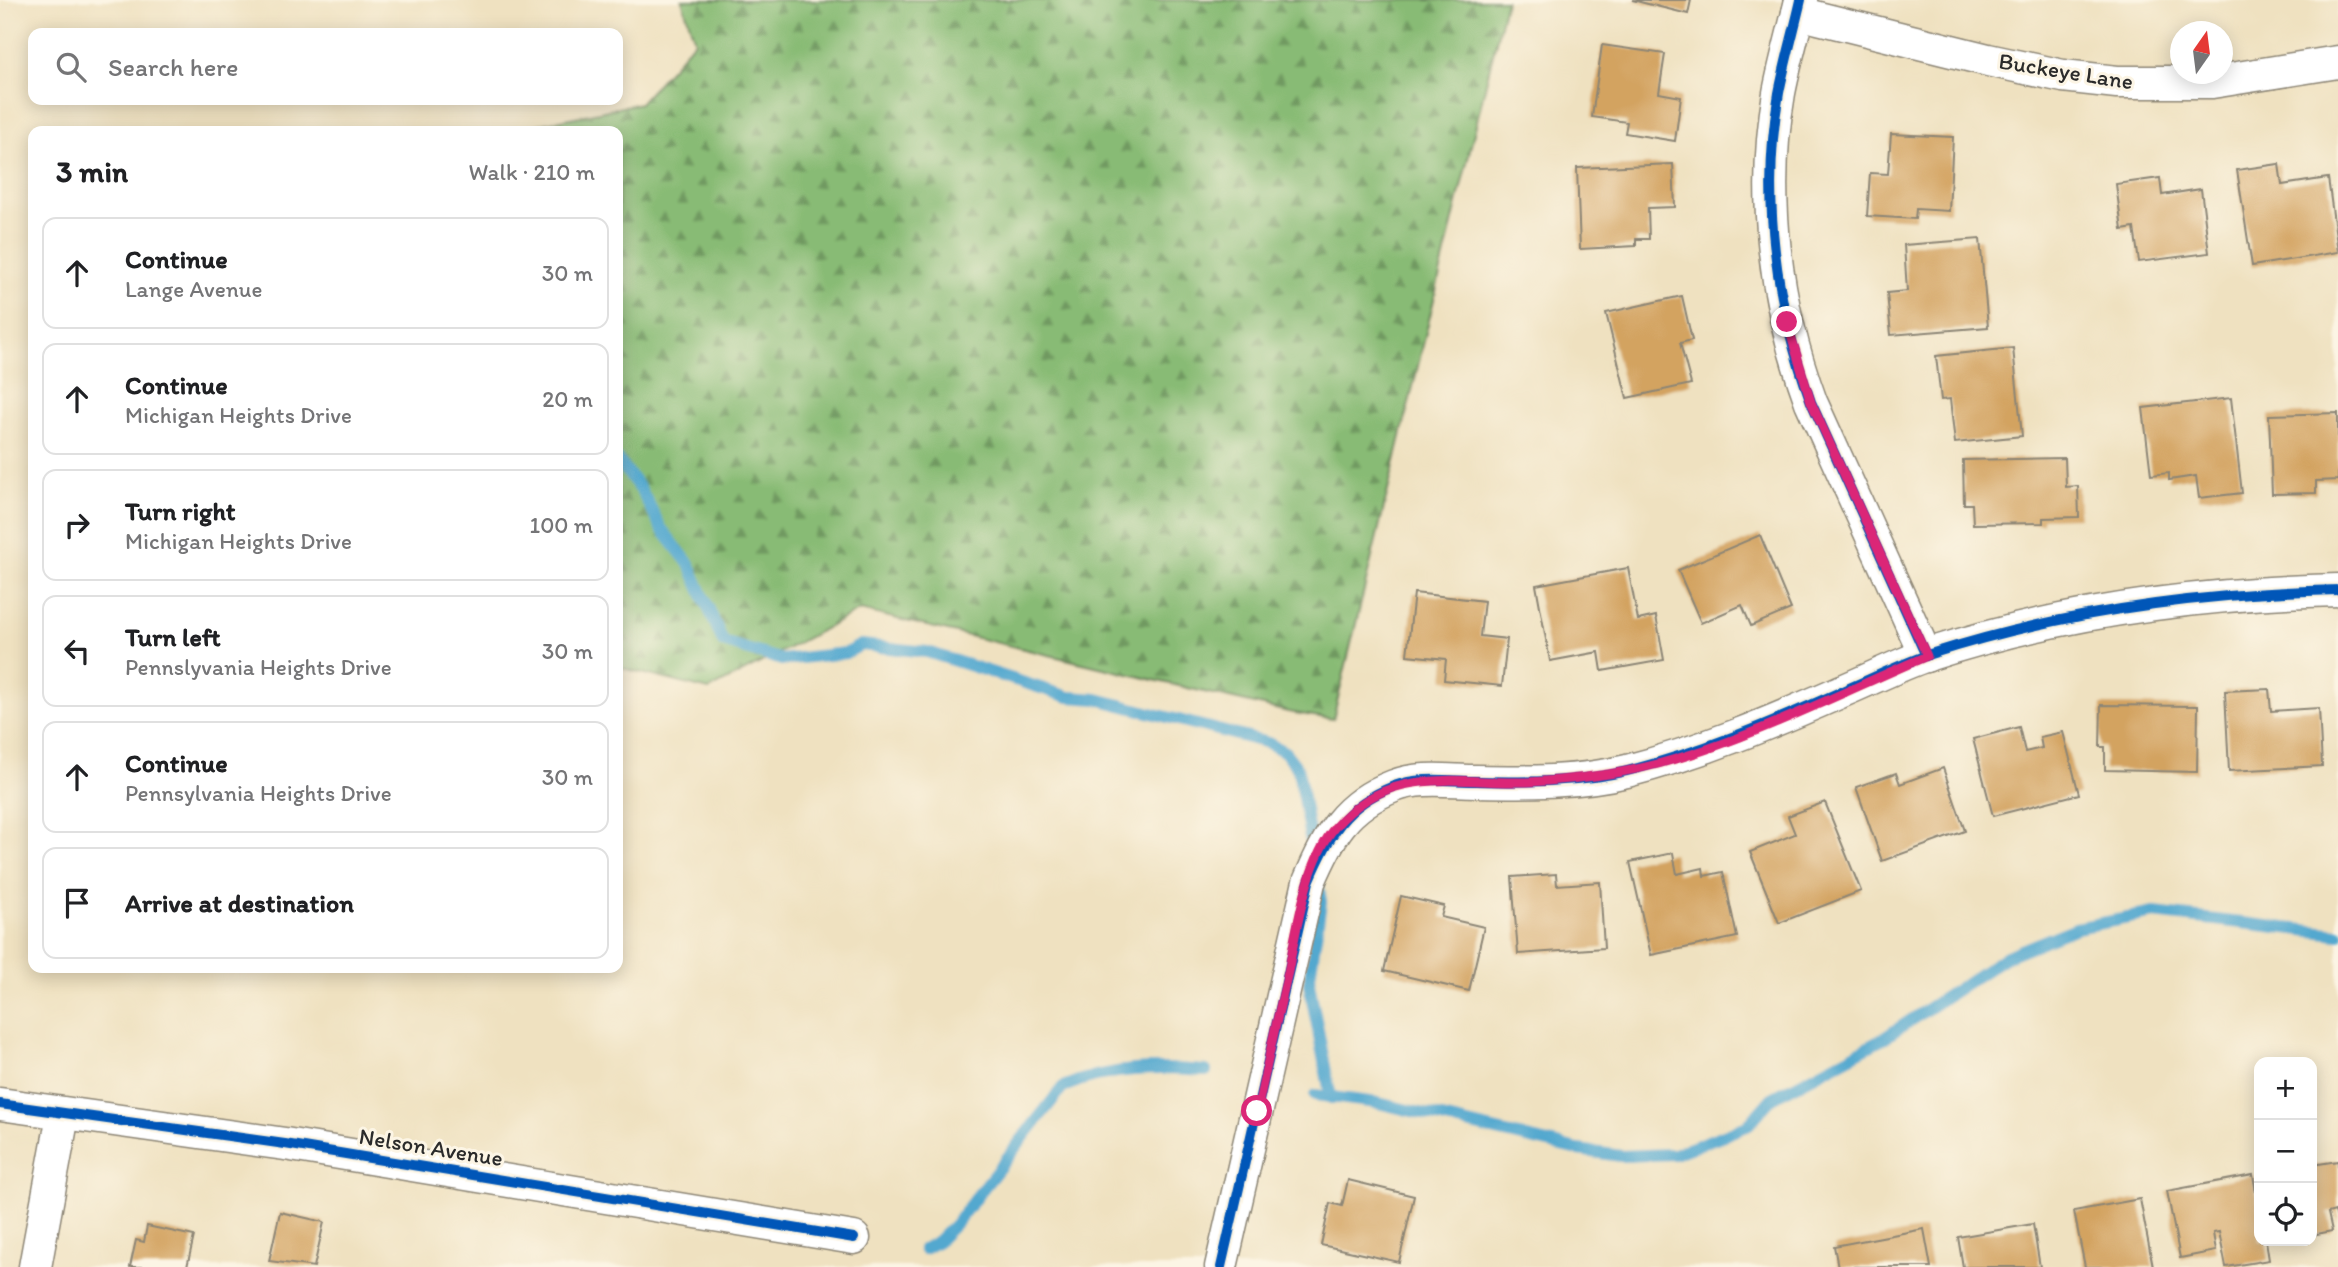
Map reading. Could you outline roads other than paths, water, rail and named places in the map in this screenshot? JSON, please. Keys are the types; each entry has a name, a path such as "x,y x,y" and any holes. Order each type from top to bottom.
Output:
{"street":[{"name":"Buckeye Lane","path":"1800,6 2013,65 2063,76 2117,82 2212,82 2338,62"},
{"path":"1800,6 1779,93 1771,170 1781,297 1798,366 1843,474 1927,656"},
{"path":"1220,1267 1309,881 1333,830 1369,798 1396,785 1421,780 1550,780 1623,772 1681,758 1927,656 2028,628 2139,605 2338,590"},
{"name":"Nelson Avenue","path":"0,1104 63,1115 285,1144 854,1238"},
{"path":"35,1267 63,1115"}],"waterway":[{"path":"623,467 641,490 661,528 690,565 723,642 782,660 846,653 861,645 927,652 1069,697 1097,699 1268,743 1285,752 1298,769 1313,855"},
{"path":"1318,883 1321,902 1309,983 1331,1098"},
{"path":"1315,1095 1378,1103 1578,1150 1621,1156 1674,1154 1747,1126 1772,1098 1881,1040 2007,956 2076,928 2154,913 2338,934"},
{"path":"924,1249 938,1241 955,1224 1063,1087 1115,1072 1170,1069 1206,1071"}]}
